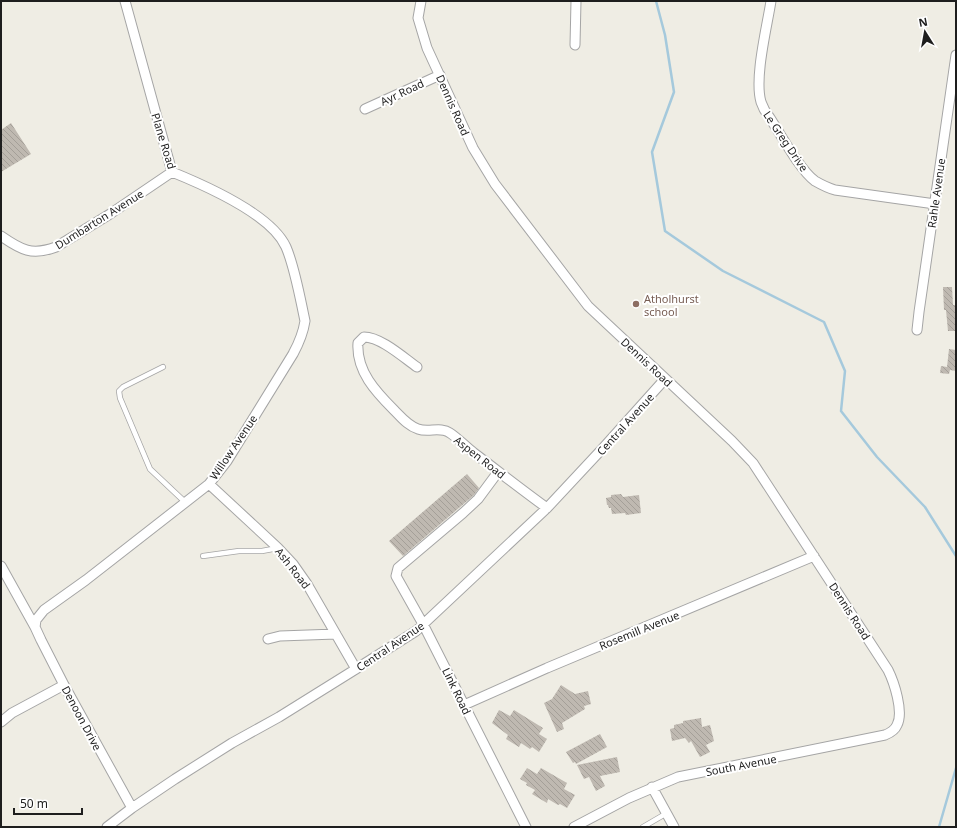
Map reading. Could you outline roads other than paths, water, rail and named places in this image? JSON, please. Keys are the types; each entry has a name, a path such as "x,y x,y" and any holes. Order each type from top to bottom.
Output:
{"street":[{"name":"Plane Road","path":"125,1 172,172 192,180 254,213 274,229 286,246"},
{"name":"Dennis Road","path":"421,1 418,18 427,48 473,148 495,184 588,306 748,457 891,675 899,710"},
{"path":"575,45 576,1"},
{"name":"Le Greg Drive","path":"771,1 761,67 759,89 760,98 765,110 806,172 823,186 835,190 935,204"},
{"name":"Rahle Avenue","path":"918,330 919,312 956,55"},
{"name":"Ayr Road","path":"365,109 440,75"},
{"name":"Dumbarton Avenue","path":"1,236 15,246 27,250 41,252 48,250 56,247 110,214 172,172"},
{"name":"Willow Avenue","path":"35,627 36,620 44,610 86,580 209,484 246,431 301,339 305,321 286,246"},
{"name":"Aspen Road","path":"417,367 380,341 369,337 364,337 358,343 359,359 365,374 377,393 406,422 418,429 439,429 448,432 498,472 547,508"},
{"name":"Central Avenue","path":"107,827 132,808 232,743 279,717 416,631 547,508 665,379"},
{"name":"Link Road","path":"498,472 478,499 398,568 396,576 423,624 526,827"},
{"name":"Ash Road","path":"209,484 278,548 293,564 336,634 356,670"},
{"name":"Rosemill Avenue","path":"464,705 814,556"},
{"name":"Denoon Drive","path":"1,566 35,627 64,685 132,808"},
{"path":"268,639 280,636 336,634"},
{"path":"1,722 12,713 64,685"},
{"name":"South Avenue","path":"574,827 652,787 678,777 886,736 897,726 899,710"},
{"path":"652,787 674,827"}],"lane":[{"path":"164,367 123,387 119,391 120,398 150,469 185,502"},
{"path":"203,556 239,551 262,551 278,548"},
{"path":"642,827 667,813"}],"waterway":[{"path":"656,1 665,35 674,92 652,152 665,231 723,271 824,322 845,371 841,411 877,457 925,507 956,556"},
{"path":"939,827 956,768"}],"place":[{"name":"Atholhurst school","path":"636,304"}]}
